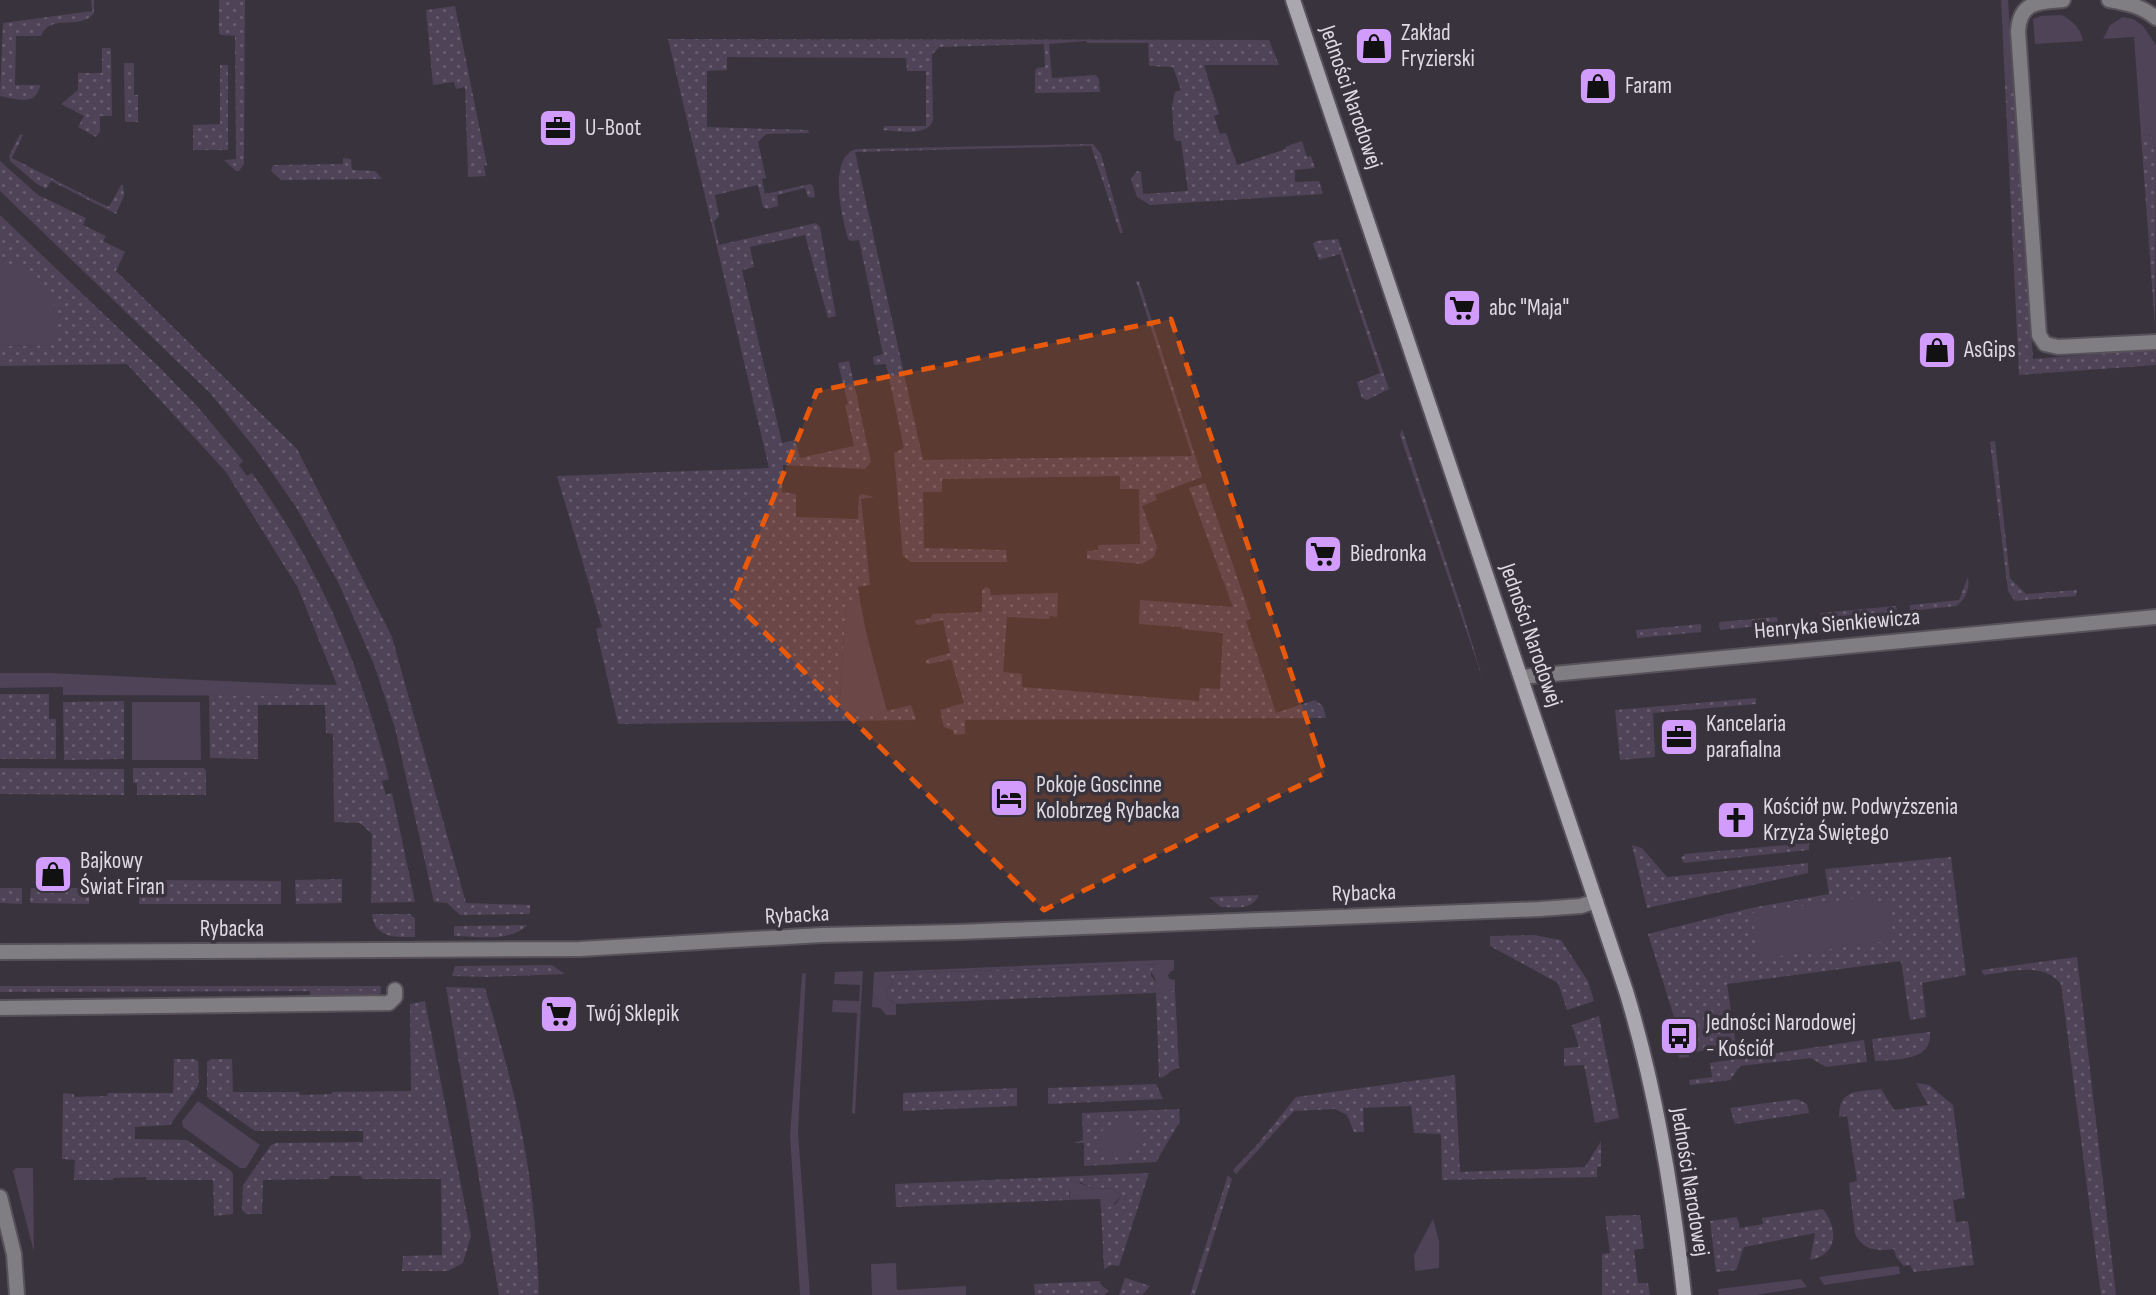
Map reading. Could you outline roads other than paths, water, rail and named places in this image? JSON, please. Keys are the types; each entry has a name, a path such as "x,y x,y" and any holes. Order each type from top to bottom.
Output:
{"street":[{"name":"Jedności Narodowej","path":"1293,0 1630,1003 1646,1065 1670,1192 1684,1295"},
{"path":"2063,0 2036,2 2025,10 2019,21 2018,31 2039,335 2045,344 2058,347 2156,342"},
{"path":"2109,0 2146,9 2156,18"},
{"name":"Henryka Sienkiewicza","path":"1522,677 2156,617"},
{"name":"Rybacka","path":"0,952 580,949 822,935 1552,909 1581,906 1596,901"},
{"path":"0,1008 389,1003 395,997 395,990"},
{"path":"0,1197 14,1254 17,1295"}],"place":[{"name":"Zakład Fryzierski","path":"1374,46"},
{"name":"Faram","path":"1598,86"},
{"name":"U-Boot","path":"558,128"},
{"name":"abc \"Maja\"","path":"1462,308"},
{"name":"AsGips","path":"1937,350"},
{"name":"Biedronka","path":"1323,554"},
{"name":"Kancelaria parafialna","path":"1679,737"},
{"name":"Pokoje Goscinne Kolobrzeg Rybacka","path":"1009,798"},
{"name":"Kościół pw. Podwyższenia Krzyża Świętego","path":"1736,820"},
{"name":"Bajkowy Świat Firan","path":"53,874"},
{"name":"Twój Sklepik","path":"559,1014"},
{"name":"Jedności Narodowej - Kościół","path":"1679,1036"}]}
